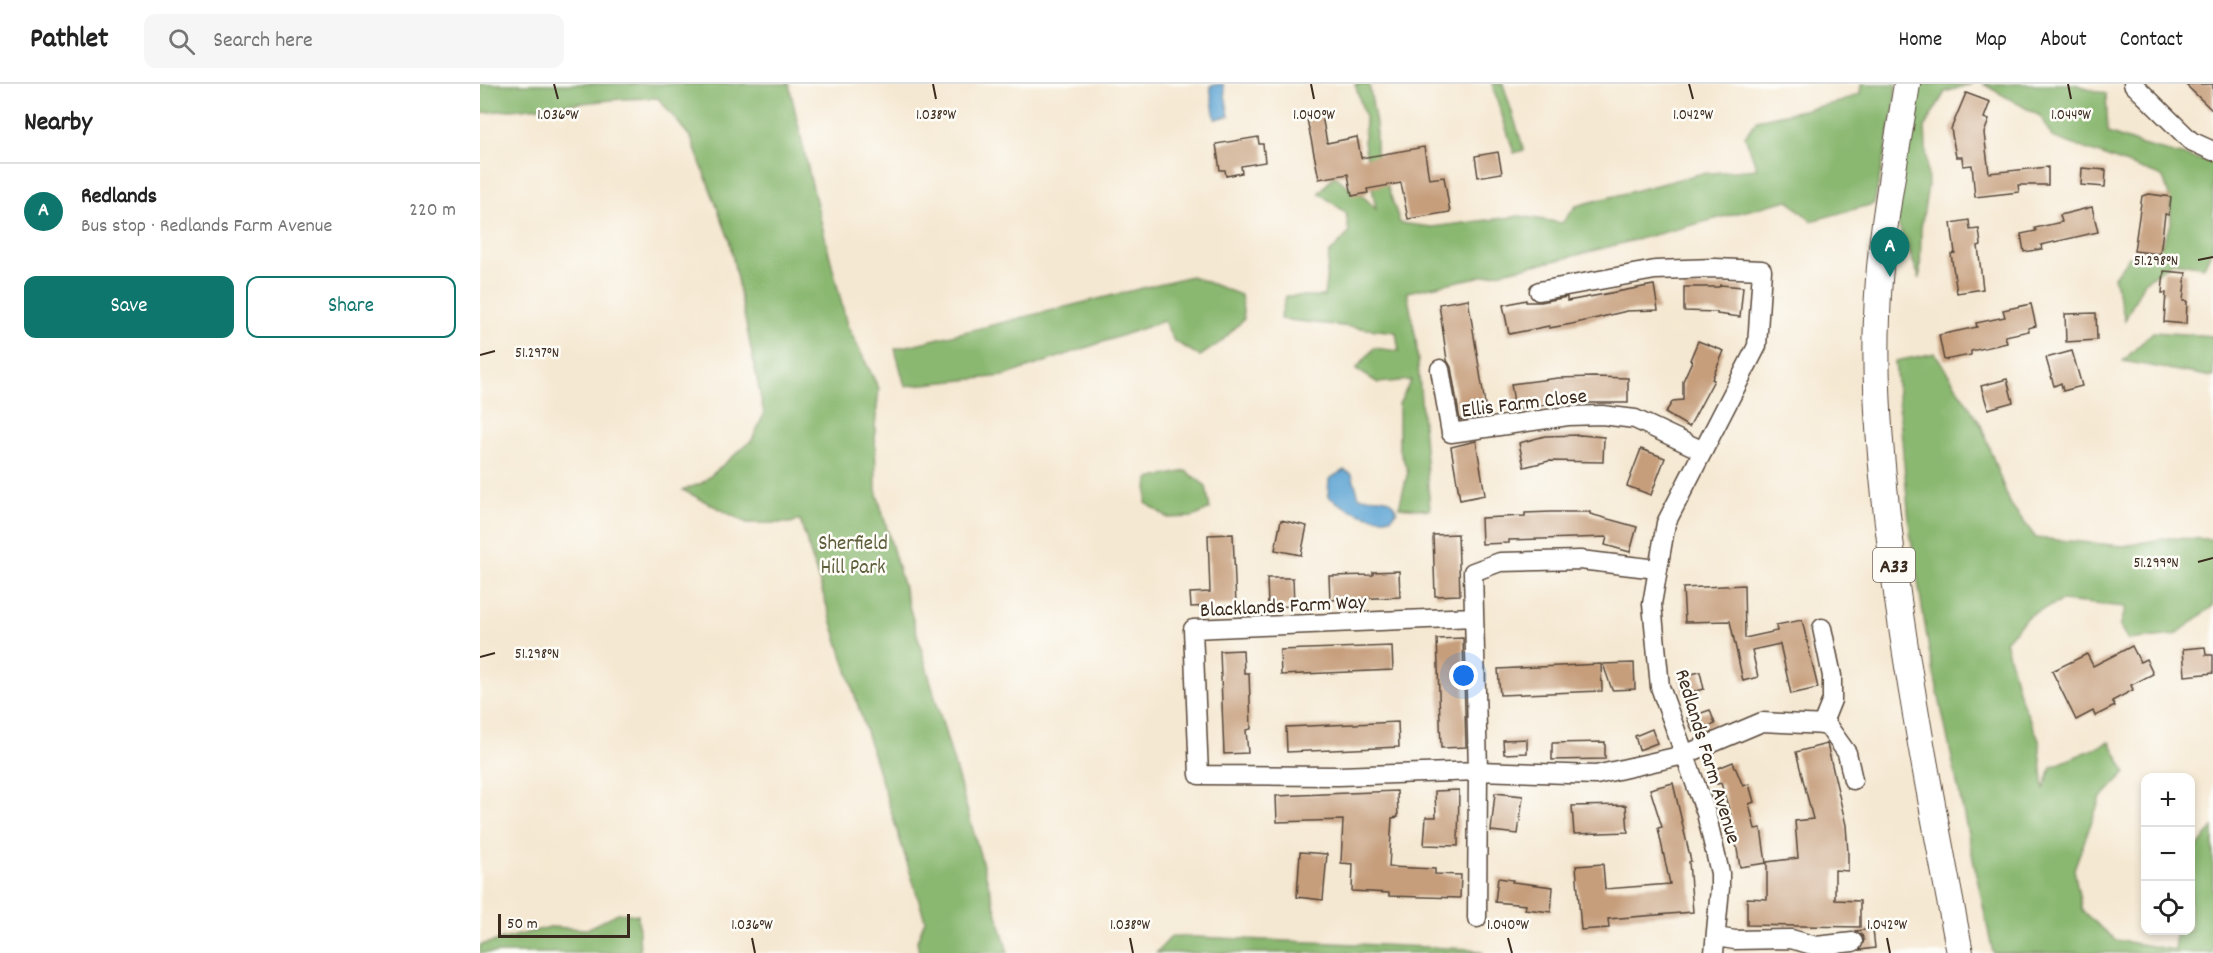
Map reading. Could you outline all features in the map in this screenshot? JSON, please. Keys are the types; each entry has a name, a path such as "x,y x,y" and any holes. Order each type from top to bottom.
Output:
{"highway":[{"name":"A33","path":"1907,84 1881,255 1877,316 1878,424 1885,498 1918,733 1960,953"}],"street":[{"path":"2133,84 2191,141 2213,151"},
{"name":"Redlands Farm Avenue","path":"1539,291 1655,270 1715,268 1762,270 1757,346 1666,523 1652,604 1660,687 1706,813 1719,873 1720,888 1715,945"},
{"name":"Ellis Farm Close","path":"1440,369 1451,433 1568,416 1602,415 1635,418 1702,451"},
{"path":"1477,918 1478,771 1473,572 1500,562 1580,560 1657,569"},
{"name":"Blacklands Farm Way","path":"1474,617 1193,629 1199,775 1338,776 1478,771 1596,775 1684,755 1762,722 1822,725"},
{"path":"1822,628 1833,676 1832,700 1822,725 1827,725 1847,753 1853,780"},
{"path":"1715,945 1735,940 1791,939 1816,946 1853,942"}],"green space":[{"name":"Sherfield Hill Park","path":"480,84 789,84 847,325 879,389 875,426 876,490 1008,953 919,953 917,941 925,920 800,520 790,523 747,523 683,490 702,483 752,440 764,414 729,239 691,138 658,98 622,99 480,113"},
{"path":"1355,84 1369,84 1376,124 1376,152 1400,223 1432,227 1520,216 1562,223 1576,206 1699,174 1757,169 1745,136 1757,120 1840,102 1860,94 1861,84 1896,84 1895,105 1874,204 1811,221 1788,200 1558,260 1407,292 1416,339 1430,510 1399,507 1408,472 1399,448 1399,404 1411,380 1378,383 1356,369 1374,348 1399,351 1396,332 1280,319 1286,296 1324,296 1329,254 1349,233 1346,213 1319,193 1334,176 1376,209 1364,142 1365,117"},
{"path":"1492,84 1503,84 1524,150 1514,153"},
{"path":"1918,84 1972,84 1945,92 1925,126 1928,186 1921,228 1920,279 1894,214"},
{"path":"1983,84 2074,84 2106,94 2108,133 2142,145 2213,163 2213,247 2204,267 2173,262 2144,282 2125,320 2114,277 2129,257 2142,259 2158,252 2171,224 2170,199 2163,177 2052,137 2040,116"},
{"path":"1191,276 1241,295 1244,319 1221,342 1200,356 1174,341 1164,321 1004,376 905,386 895,349"},
{"path":"2153,332 2213,336 2213,377 2123,361"},
{"path":"1935,353 1981,425 2009,502 2036,538 2124,546 2167,538 2213,539 2213,606 2175,635 2128,640 2120,627 2126,607 2062,601 2029,615 2005,641 2020,697 2039,740 2044,790 2051,767 2110,742 2126,772 2100,799 2074,869 2082,911 2116,940 2175,950 2175,935 2195,935 2195,851 2213,827 2213,953 1993,953 1929,650 1910,532 1895,361"},
{"path":"1186,471 1206,486 1210,509 1193,517 1168,518 1146,503 1148,479"},
{"path":"618,913 638,915 640,953 480,953 480,945 550,927 587,929"},
{"path":"1172,936 1471,949 1484,953 1156,953"}],"water":[{"path":"1223,84 1229,116 1215,119 1210,86"},
{"path":"1344,470 1352,474 1359,497 1382,498 1394,505 1397,511 1391,518 1358,513 1328,496 1329,479"}],"building":[{"path":"2185,84 2213,84 2213,111"},
{"path":"1966,93 1990,102 1984,118 1989,120 1984,133 1989,173 2048,167 2048,185 2018,185 2019,192 1975,197 1972,165 1963,166 1962,157 1956,157 1951,129"},
{"path":"1322,116 1327,143 1357,137 1361,158 1424,147 1429,179 1444,177 1450,212 1408,219 1401,183 1367,189 1368,193 1352,196 1348,174 1319,179 1307,119"},
{"path":"1258,137 1259,144 1263,144 1265,162 1241,166 1242,173 1226,176 1225,170 1220,170 1216,144"},
{"path":"1498,152 1502,173 1478,177 1475,156"},
{"path":"2082,168 2106,170 2105,187 2081,185"},
{"path":"2149,194 2171,197 2169,215 2165,214 2160,254 2134,251 2142,196"},
{"path":"2092,207 2098,232 2041,245 2042,249 2024,252 2021,234 2036,231 2035,228 2062,222 2060,215"},
{"path":"1969,220 1970,230 1979,229 1981,245 1978,246 1983,289 1957,293 1951,254 1955,253 1951,223"},
{"path":"2164,271 2186,273 2183,301 2187,301 2186,324 2164,322 2166,293 2162,293"},
{"path":"1654,285 1658,310 1625,311 1627,311 1572,324 1509,334 1503,305 1526,300 1526,302 1541,302 1567,297 1567,301"},
{"path":"1720,285 1743,287 1740,317 1717,314 1717,312 1684,311 1684,287 1719,287"},
{"path":"1468,299 1487,416 1460,420 1451,367 1447,360 1439,304"},
{"path":"2031,304 2036,326 2028,328 2029,331 2005,336 2007,343 1971,351 1971,355 1944,360 1939,335 1977,327 1976,323 2005,317 2003,310"},
{"path":"2096,313 2097,340 2066,342 2065,314"},
{"path":"1698,341 1724,351 1712,379 1714,380 1689,427 1665,413 1673,401 1683,400 1683,381"},
{"path":"2072,351 2082,386 2063,391 2061,383 2054,386 2046,358"},
{"path":"1558,378 1628,378 1628,403 1562,403 1515,409 1511,384"},
{"path":"2007,379 2013,402 1988,409 1981,386"},
{"path":"1545,436 1604,437 1603,462 1549,461 1524,467 1519,443"},
{"path":"1476,441 1485,495 1460,500 1451,447"},
{"path":"1641,449 1665,458 1651,495 1627,486"},
{"path":"1551,512 1590,512 1590,514 1637,527 1630,552 1605,545 1607,537 1509,540 1509,543 1482,544 1481,518"},
{"path":"1281,520 1307,526 1301,555 1275,550"},
{"path":"1233,534 1236,605 1191,607 1190,593 1210,592 1208,535"},
{"path":"1458,534 1460,595 1435,596 1433,535"},
{"path":"1399,571 1400,597 1330,600 1329,576 1373,575 1373,572"},
{"path":"1267,578 1293,578 1294,606 1268,607"},
{"path":"1744,585 1745,638 1777,631 1776,625 1802,620 1818,688 1791,694 1780,644 1752,650 1758,677 1743,681 1730,621 1685,622 1683,588"},
{"path":"1463,638 1466,747 1441,748 1437,639"},
{"path":"1392,646 1393,670 1281,675 1280,650"},
{"path":"2132,646 2140,662 2146,659 2153,674 2131,685 2133,690 2112,701 2115,706 2095,716 2093,711 2076,720 2052,671 2087,654 2093,666"},
{"path":"2205,647 2206,655 2213,655 2213,673 2185,676 2183,649"},
{"path":"1243,650 1244,673 1249,673 1251,729 1246,730 1248,753 1224,754 1220,651"},
{"path":"1634,663 1635,689 1612,690 1603,664"},
{"path":"1601,664 1602,691 1500,695 1498,669"},
{"path":"1700,672 1704,689 1683,694 1679,677"},
{"path":"1710,710 1715,724 1693,732 1687,718"},
{"path":"1398,722 1399,747 1287,752 1286,727"},
{"path":"1652,729 1657,743 1639,750 1635,736"},
{"path":"1527,739 1527,753 1504,754 1503,740"},
{"path":"1605,742 1605,759 1552,760 1552,743"},
{"path":"1827,744 1846,825 1848,853 1848,871 1835,870 1835,900 1860,901 1860,927 1747,925 1747,898 1767,899 1767,862 1798,858 1795,821 1813,819 1796,752"},
{"path":"1733,762 1743,786 1749,784 1754,802 1749,804 1755,829 1761,828 1766,863 1740,867 1732,820 1721,783 1717,784 1711,771"},
{"path":"1673,783 1691,861 1689,862 1693,912 1608,919 1609,928 1581,930 1576,866 1603,864 1605,889 1670,884 1658,828 1662,827 1650,789"},
{"path":"1459,790 1458,846 1424,845 1426,817 1436,817 1435,791"},
{"path":"1397,791 1398,817 1392,818 1389,867 1435,869 1435,874 1461,875 1460,898 1389,896 1389,893 1352,891 1353,864 1341,863 1343,820 1277,822 1276,796"},
{"path":"1495,793 1523,796 1518,834 1491,831"},
{"path":"1626,805 1628,832 1574,834 1572,806"},
{"path":"1300,852 1327,854 1323,900 1297,897"},
{"path":"1498,878 1553,887 1551,912 1525,909 1526,905 1495,902"},
{"path":"1873,929 1875,948 1860,950 1864,940 1862,935 1855,931"}],"place":[{"name":"Redlands","path":"1890,277"}]}
